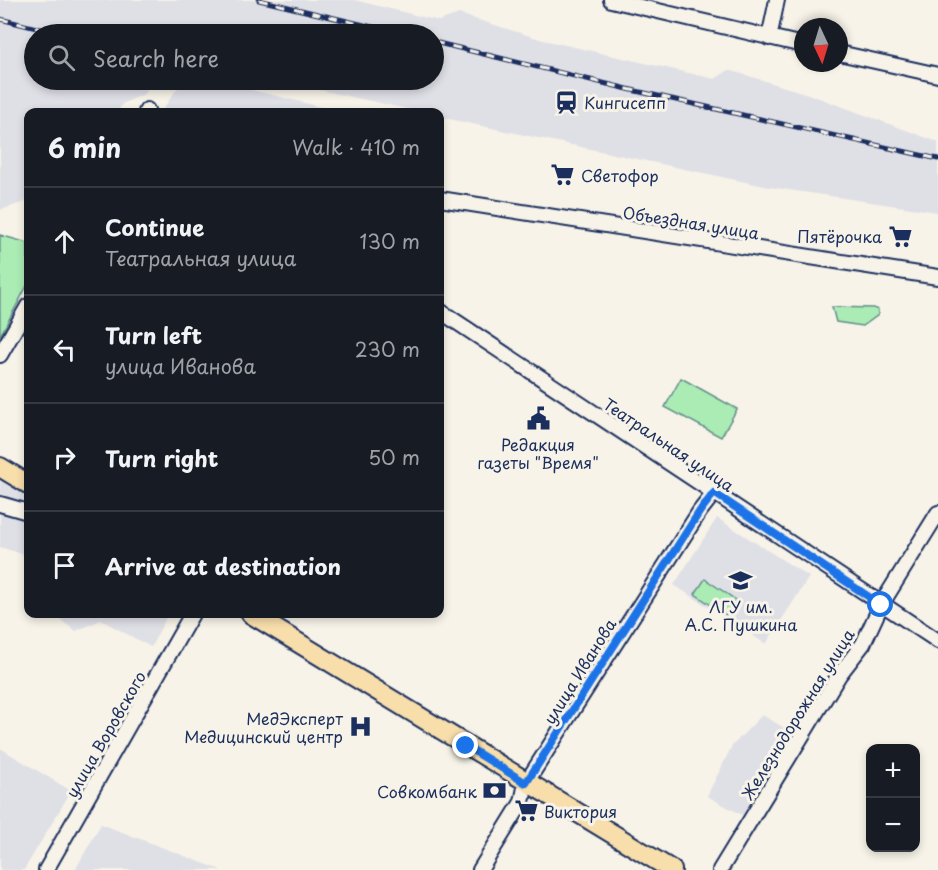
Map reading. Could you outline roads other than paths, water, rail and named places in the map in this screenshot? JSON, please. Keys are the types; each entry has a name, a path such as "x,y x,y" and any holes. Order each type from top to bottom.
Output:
{"main road":[{"path":"0,465 24,480"},
{"path":"249,618 661,870"},
{"path":"257,618 525,786 672,870"}],"street":[{"path":"611,0 794,43"},
{"path":"769,38 777,0"},
{"path":"848,55 938,75"},
{"name":"Объездная улица","path":"444,200 938,277"},
{"path":"0,354 24,313"},
{"name":"Театральная улица","path":"444,314 938,641"},
{"name":"улица Иванова","path":"480,870 522,802 525,786 700,511 714,493"},
{"path":"0,504 24,511"},
{"name":"Железнодорожная улица","path":"720,870 838,675 862,644 881,605 938,513"},
{"name":"улица Воровского","path":"46,870 190,618"}],"railway":[{"path":"259,0 360,24"},
{"path":"0,19 24,25"},
{"path":"444,44 636,91 938,159"}],"place":[{"name":"Кингисепп","path":"566,102"},
{"name":"Светофор","path":"563,175"},
{"name":"Пятёрочка","path":"900,236"},
{"name":"Редакция газеты \"Время\"","path":"538,419"},
{"name":"ЛГУ им. А.С. Пушкина","path":"741,581"},
{"name":"МедЭксперт Медицинский центр","path":"361,727"},
{"name":"Совкомбанк","path":"495,791"},
{"name":"Виктория","path":"526,811"}]}
